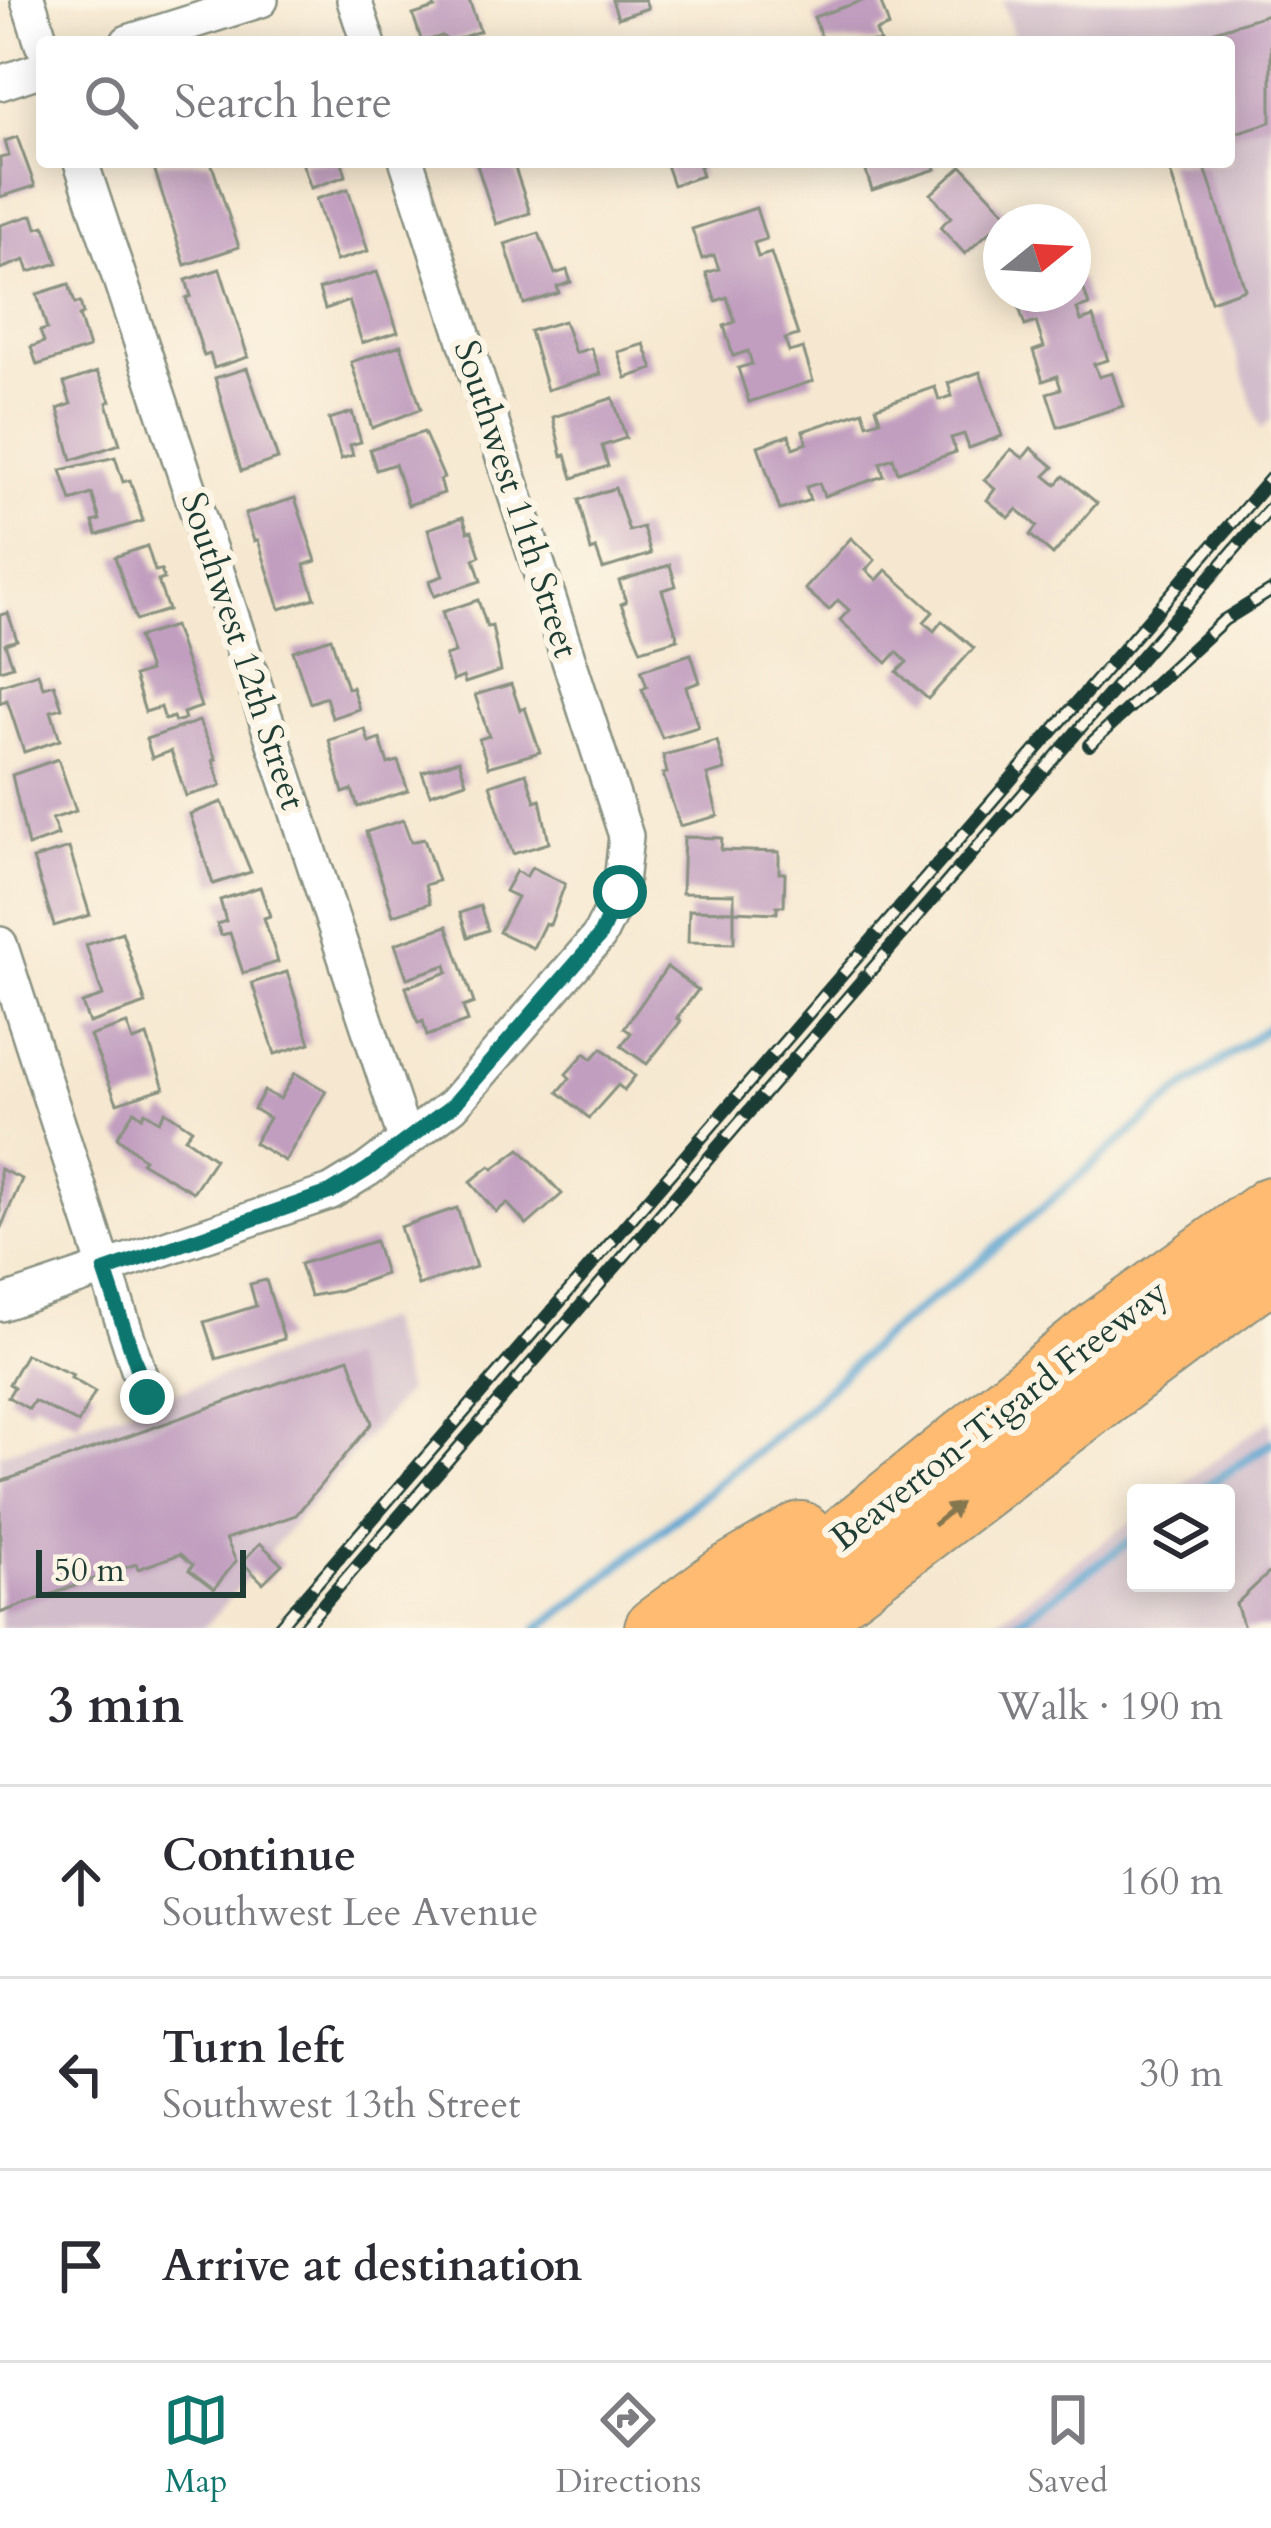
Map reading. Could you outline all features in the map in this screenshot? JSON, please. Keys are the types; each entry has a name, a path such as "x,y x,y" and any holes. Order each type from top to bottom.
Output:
{"highway":[{"name":"Beaverton-Tigard Freeway","path":"731,1628 1102,1328 1271,1207"},
{"name":"Beaverton-Tigard Freeway","path":"796,1628 843,1608 1127,1374 1271,1271"},
{"path":"655,1628 726,1576 829,1515 891,1499"}],"street":[{"path":"28,0 39,36"},
{"path":"147,36 261,0"},
{"path":"354,0 366,36"},
{"path":"0,83 36,71"},
{"name":"Southwest 12th Street","path":"83,168 406,1141"},
{"name":"Southwest 11th Street","path":"406,1141 453,1105 599,937 620,892 626,836 409,168"},
{"path":"0,944 147,1397"},
{"path":"0,1304 331,1192 406,1141"}],"shaded area":[{"path":"1002,0 1271,0 1271,419 1261,430 1176,168 1235,168 1235,36 1014,36"},
{"path":"385,1319 407,1391 204,1628 0,1628 0,1454"},
{"path":"1271,1419 1271,1628 986,1628 1127,1525 1127,1592 1235,1592 1235,1484 1182,1484"}],"building":[{"path":"432,0 469,0 480,31 466,36 420,36 413,15 435,8"},
{"path":"612,0 645,0 648,8 618,18"},
{"path":"865,0 880,0 889,26 876,31 878,36 821,36 814,17"},
{"path":"1271,13 1271,122 1235,133 1235,36 1200,36"},
{"path":"17,137 35,186 0,197 0,158 9,156 5,141"},
{"path":"154,168 213,168 239,247 185,265"},
{"path":"304,168 344,168 346,176 311,188"},
{"path":"478,168 515,168 530,213 496,224"},
{"path":"667,168 700,168 702,176 673,185"},
{"path":"865,168 936,168 936,169 872,190"},
{"path":"964,168 998,204 983,204 983,238 965,254 940,227 951,217 931,194"},
{"path":"1169,168 1205,168 1245,289 1211,301"},
{"path":"348,189 368,251 336,261 316,199"},
{"path":"756,208 766,239 754,243 758,257 771,253 798,335 785,339 789,352 803,348 813,381 749,402 738,368 752,364 748,351 733,356 724,326 735,322 727,297 716,301 706,273 719,269 714,255 702,259 692,229"},
{"path":"33,215 37,228 45,226 58,263 29,272 25,260 0,269 0,225"},
{"path":"539,233 555,274 567,270 571,282 557,287 559,293 524,304 505,244"},
{"path":"220,269 248,357 214,368 210,354 204,356 186,298 191,296 186,280"},
{"path":"377,272 398,332 362,343 349,301 325,309 319,289"},
{"path":"69,284 75,304 80,302 83,314 79,316 89,348 37,365 31,347 44,342 40,331 47,329 37,294"},
{"path":"1020,312 1078,312 1081,321 1093,317 1108,360 1094,364 1099,377 1112,373 1123,406 1058,427 1047,393 1061,389 1057,376 1043,381 1033,351 1044,347 1036,322 1025,326"},
{"path":"564,321 575,353 591,348 601,374 547,390 530,331"},
{"path":"644,344 653,369 626,378 618,352"},
{"path":"401,345 421,409 372,428 351,362"},
{"path":"247,368 278,459 241,471 215,378"},
{"path":"97,372 111,401 107,403 120,444 72,460 58,409 71,404 64,383"},
{"path":"980,372 1002,436 969,448 964,434 951,438 956,452 898,472 893,458 880,463 884,476 824,496 819,483 806,487 810,500 780,510 758,446 789,435 793,448 807,443 803,431 863,411 867,424 880,420 876,407 935,387 939,400 952,396 948,383"},
{"path":"613,398 626,438 602,446 608,466 573,478 553,417"},
{"path":"352,412 361,442 350,445 353,455 341,459 329,419"},
{"path":"424,432 444,478 440,480 444,493 408,505 395,464 376,470 370,449"},
{"path":"1031,448 1054,467 1045,476 1056,485 1064,476 1097,503 1053,555 1030,535 1037,526 1017,509 1009,518 987,500 995,489 984,480 1011,449 1023,458"},
{"path":"115,457 123,482 130,480 143,521 97,535 93,522 100,520 92,494 71,501 61,470"},
{"path":"615,488 629,531 643,527 651,554 603,569 596,549 591,551 579,500"},
{"path":"295,498 316,561 304,565 315,598 280,609 245,514"},
{"path":"463,517 480,556 474,559 481,581 434,596 429,581 443,576 428,529"},
{"path":"851,538 875,560 866,570 877,580 886,570 933,612 924,622 934,631 942,621 974,648 928,699 897,672 907,662 897,652 887,663 840,620 849,610 838,600 829,610 805,589"},
{"path":"147,546 155,571 161,570 164,579 158,581 168,610 136,620 115,557"},
{"path":"670,565 676,586 662,590 678,639 641,650 621,604 626,602 619,581"},
{"path":"478,600 487,627 492,626 501,671 465,683 463,677 453,681 445,656 455,653 442,612"},
{"path":"8,613 17,640 5,644 13,666 0,670 0,615"},
{"path":"174,626 201,707 183,713 185,719 175,722 173,717 165,720 161,707 145,712 134,676 149,671 138,637"},
{"path":"331,638 359,709 332,718 326,697 310,703 293,651"},
{"path":"691,654 700,682 686,687 698,727 662,738 642,689 647,687 641,670"},
{"path":"38,673 43,687 54,684 62,708 51,711 60,740 24,752 7,700 0,703 0,685"},
{"path":"511,684 540,752 488,767 479,739 489,736 475,695"},
{"path":"199,721 216,759 221,786 186,796 171,751 152,758 146,739"},
{"path":"365,729 369,743 380,739 388,764 398,761 408,791 358,807 352,790 343,793 329,740"},
{"path":"717,741 725,770 707,775 718,816 680,826 663,774 667,773 663,755"},
{"path":"58,759 76,811 52,819 58,835 28,846 12,775"},
{"path":"459,760 466,782 430,794 422,772"},
{"path":"526,773 535,801 540,799 549,843 513,854 490,785"},
{"path":"222,802 251,872 213,884 190,814"},
{"path":"403,820 411,842 424,839 438,881 425,885 430,903 393,915 366,832"},
{"path":"684,837 722,838 721,850 779,852 779,873 785,873 784,906 777,906 777,913 734,911 734,894 682,893"},
{"path":"69,848 90,915 54,926 33,859"},
{"path":"532,867 565,884 550,925 545,923 533,948 499,932 517,897 505,891 516,871 526,877"},
{"path":"260,887 278,962 243,973 230,933 221,935 217,924 226,921 220,900"},
{"path":"480,906 488,930 468,937 460,913"},
{"path":"689,910 734,911 734,943 688,942"},
{"path":"447,926 474,1003 463,1007 468,1021 427,1036 406,987 448,972 446,965 407,978 395,944"},
{"path":"122,932 146,1004 89,1023 82,1003 103,996 86,945"},
{"path":"667,967 698,990 647,1064 621,1046 631,1033 624,1028"},
{"path":"287,972 310,1043 275,1054 252,983"},
{"path":"127,1024 133,1041 147,1036 164,1088 117,1103 90,1036"},
{"path":"602,1048 635,1076 624,1090 618,1085 589,1118 558,1092 570,1078 566,1074 585,1053 592,1059"},
{"path":"295,1073 326,1091 285,1161 254,1143 269,1118 254,1109 264,1091 280,1099"},
{"path":"134,1111 159,1121 165,1111 192,1129 185,1138 215,1159 193,1192 141,1162 144,1159 117,1137"},
{"path":"520,1149 562,1194 527,1225 507,1203 496,1212 470,1182"},
{"path":"0,1169 22,1179 0,1230"},
{"path":"457,1208 476,1267 418,1285 400,1227"},
{"path":"375,1241 385,1274 310,1296 300,1264"},
{"path":"266,1280 284,1339 216,1359 204,1322 256,1306 250,1284"},
{"path":"26,1354 73,1375 95,1392 78,1423 34,1401 29,1409 8,1397 14,1387 9,1384"},
{"path":"349,1358 372,1423 296,1515 226,1539 236,1561 214,1589 189,1570 193,1565 180,1554 138,1569 136,1564 0,1613 0,1482"},
{"path":"260,1543 282,1564 263,1583 242,1562"},
{"path":"1271,1571 1271,1628 1244,1628 1236,1604"}],"waterway":[{"path":"538,1628 802,1413 877,1342 1177,1093 1271,1025"},
{"path":"1210,1484 1271,1443"},
{"path":"1009,1628 1127,1543"}],"railway":[{"path":"278,1628 1271,478"},
{"path":"303,1628 1271,507"},
{"path":"1089,745 1224,620 1271,591"}],"route":[{"path":"147,1397 105,1271 331,1192 367,1170 453,1105 599,937 620,892"}]}
